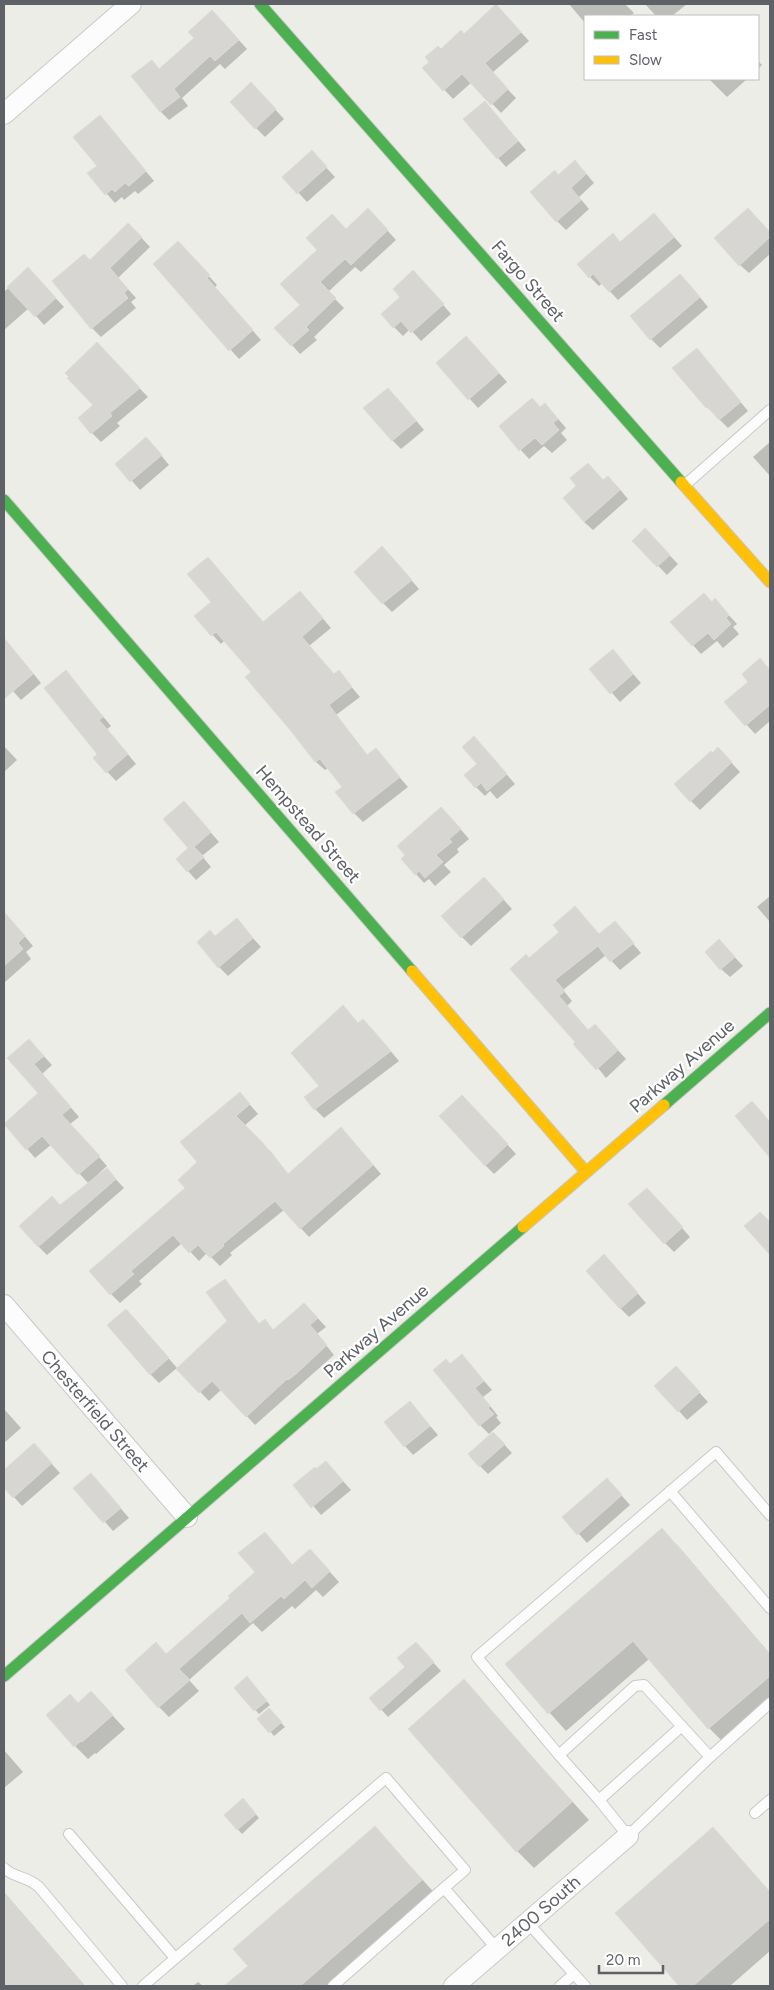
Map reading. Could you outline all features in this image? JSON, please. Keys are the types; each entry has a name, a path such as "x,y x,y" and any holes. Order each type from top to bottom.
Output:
{"street":[{"path":"4,114 131,4"},
{"name":"Fargo Street","path":"260,4 770,582"},
{"name":"Hempstead Street","path":"4,500 586,1172"},
{"name":"Parkway Avenue","path":"4,1676 770,1013"},
{"name":"Chesterfield Street","path":"4,1305 187,1517"},
{"name":"2400 South","path":"454,1986 628,1836"}],"lane":[{"path":"684,485 770,410"},
{"path":"770,1515 716,1452 478,1657 628,1836 710,1757 770,1703"},
{"path":"670,1491 770,1608"},
{"path":"559,1755 635,1686 644,1685 710,1757"},
{"path":"599,1800 682,1726"},
{"path":"143,1986 386,1778 465,1870 333,1986"},
{"path":"755,1813 770,1800"},
{"path":"70,1834 176,1958"},
{"path":"4,1868 8,1872 31,1880 39,1887 122,1986"},
{"path":"444,1888 497,1949"},
{"path":"528,1923 585,1986"},
{"path":"560,1986 574,1974"}],"building":[{"path":"496,4 521,32 485,63 508,89 491,105 462,74 443,91 422,68 429,62 425,57 438,46 441,49 461,30 464,34"},
{"path":"212,10 239,40 215,61 210,56 174,89 180,97 160,112 131,76 152,60 159,69 194,38 188,32"},
{"path":"251,82 276,109 255,129 230,102"},
{"path":"485,101 518,141 497,159 463,119"},
{"path":"100,115 146,171 129,186 125,183 115,192 112,189 105,195 87,173 97,166 73,137"},
{"path":"312,150 327,167 297,194 282,177"},
{"path":"575,160 586,174 571,188 581,200 556,222 530,192 555,170 558,175"},
{"path":"368,208 388,230 351,265 345,259 320,282 336,298 306,327 309,330 291,346 274,328 300,305 280,284 317,250 306,238 332,214 346,229"},
{"path":"748,208 770,232 770,237 739,266 714,238"},
{"path":"654,213 674,237 609,292 593,274 589,278 577,264 613,233 620,242"},
{"path":"128,223 142,237 110,268 128,289 124,293 128,298 91,329 52,281 84,254 90,260"},
{"path":"178,241 210,275 207,278 253,330 229,351 153,264"},
{"path":"28,267 56,298 35,317 7,287"},
{"path":"413,270 444,304 411,333 401,321 393,328 381,314 400,297 393,289"},
{"path":"680,274 700,297 650,340 630,316"},
{"path":"466,336 499,373 468,400 436,363"},
{"path":"97,342 140,388 110,413 112,416 91,434 78,418 93,405 67,378 69,377 65,373"},
{"path":"697,348 741,402 719,420 708,407 706,408 672,368"},
{"path":"388,388 416,421 392,441 363,408"},
{"path":"532,398 540,407 545,403 558,419 553,423 559,430 542,445 535,438 519,451 499,426"},
{"path":"146,437 162,455 130,482 115,464"},
{"path":"588,463 603,480 608,476 620,490 584,522 563,498 576,486 570,478"},
{"path":"645,528 670,555 657,567 632,541"},
{"path":"382,546 412,580 382,604 354,572"},
{"path":"208,557 263,622 300,591 323,618 302,637 334,674 339,670 352,687 329,705 367,755 376,748 400,777 353,814 335,792 342,787 320,759 315,762 245,677 251,672 216,632 211,636 194,616 211,602 187,574"},
{"path":"704,593 712,602 715,598 729,615 726,618 731,624 714,640 708,633 692,646 670,622"},
{"path":"4,638 33,674 4,699"},
{"path":"613,649 633,674 610,694 589,669"},
{"path":"760,658 770,670 770,705 745,726 724,702 748,682 742,674"},
{"path":"66,670 103,717 99,720 128,754 106,773 93,758 97,754 44,688"},
{"path":"474,736 507,774 487,791 481,783 475,788 464,775 477,764 462,747"},
{"path":"718,747 732,762 690,802 674,784"},
{"path":"184,801 211,832 194,847 204,857 187,872 176,859 188,848 163,819"},
{"path":"441,807 461,829 449,839 452,842 436,855 443,862 425,878 419,871 415,875 401,859 405,855 397,846"},
{"path":"484,877 504,899 461,938 441,916"},
{"path":"575,906 599,934 615,921 634,943 610,962 598,946 555,980 565,991 559,996 588,1030 595,1024 618,1050 596,1070 573,1044 575,1042 510,969 526,954 529,958 559,932 553,925"},
{"path":"4,912 25,936 18,943 23,949 4,966"},
{"path":"237,918 253,938 218,968 197,942 210,930 215,936"},
{"path":"719,939 735,957 720,970 705,952"},
{"path":"343,1005 358,1023 363,1019 391,1051 314,1110 304,1097 319,1086 291,1053"},
{"path":"29,1039 44,1056 34,1064 71,1107 62,1115 100,1156 78,1175 42,1136 26,1150 4,1124 38,1093 7,1058"},
{"path":"240,1092 250,1104 236,1116 262,1142 288,1174 341,1127 373,1165 300,1229 275,1201 223,1244 224,1246 210,1258 198,1245 189,1253 173,1235 131,1271 134,1274 110,1295 89,1271 185,1188 178,1180 197,1162 180,1142"},
{"path":"462,1095 508,1144 485,1166 439,1116"},
{"path":"752,1101 770,1122 770,1158 735,1116"},
{"path":"107,1168 116,1179 38,1247 19,1226 52,1196 60,1205"},
{"path":"647,1188 683,1227 664,1244 628,1204"},
{"path":"760,1212 770,1222 770,1255 744,1226"},
{"path":"604,1254 638,1293 620,1309 586,1271"},
{"path":"225,1279 259,1324 265,1319 273,1330 304,1303 318,1318 310,1325 327,1345 246,1417 212,1381 199,1393 176,1369 227,1321 206,1292"},
{"path":"126,1309 169,1358 150,1375 107,1325"},
{"path":"462,1354 484,1381 475,1388 494,1414 479,1426 433,1370 446,1359 450,1364"},
{"path":"676,1366 700,1392 678,1412 654,1386"},
{"path":"410,1401 430,1426 404,1447 384,1422"},
{"path":"493,1432 505,1444 479,1467 468,1454"},
{"path":"34,1443 52,1463 13,1498 4,1488 4,1470"},
{"path":"326,1461 343,1481 311,1508 293,1485 315,1467 316,1469"},
{"path":"91,1473 121,1508 103,1523 73,1488"},
{"path":"607,1478 622,1495 577,1535 562,1517"},
{"path":"662,1528 770,1655 770,1676 708,1729 633,1641 548,1714 505,1664"},
{"path":"265,1532 292,1565 310,1549 330,1571 312,1588 305,1580 284,1599 281,1596 250,1623 242,1613 179,1669 190,1680 158,1708 125,1670 156,1642 166,1654 230,1598 228,1596 255,1572 238,1553"},
{"path":"416,1642 434,1662 380,1711 369,1698 405,1667 397,1658"},
{"path":"247,1676 267,1701 254,1711 234,1688"},
{"path":"464,1679 572,1802 516,1852 408,1729"},
{"path":"91,1691 113,1715 74,1747 46,1715 70,1694 78,1703"},
{"path":"269,1708 282,1722 269,1733 257,1719"},
{"path":"243,1798 256,1814 237,1830 224,1815"},
{"path":"375,1826 422,1880 300,1986 224,1986 248,1966 233,1949"},
{"path":"713,1827 770,1892 770,1919 693,1986 679,1986 615,1913"},
{"path":"4,1893 84,1986 4,1986"}],"traffic: fast":[{"path":"260,4 681,482"},
{"path":"4,500 412,971"},
{"path":"664,1105 770,1013"},
{"path":"4,1676 523,1227"}],"traffic: slow":[{"path":"681,482 770,582"},
{"path":"412,971 586,1172"},
{"path":"523,1227 664,1105"}]}
